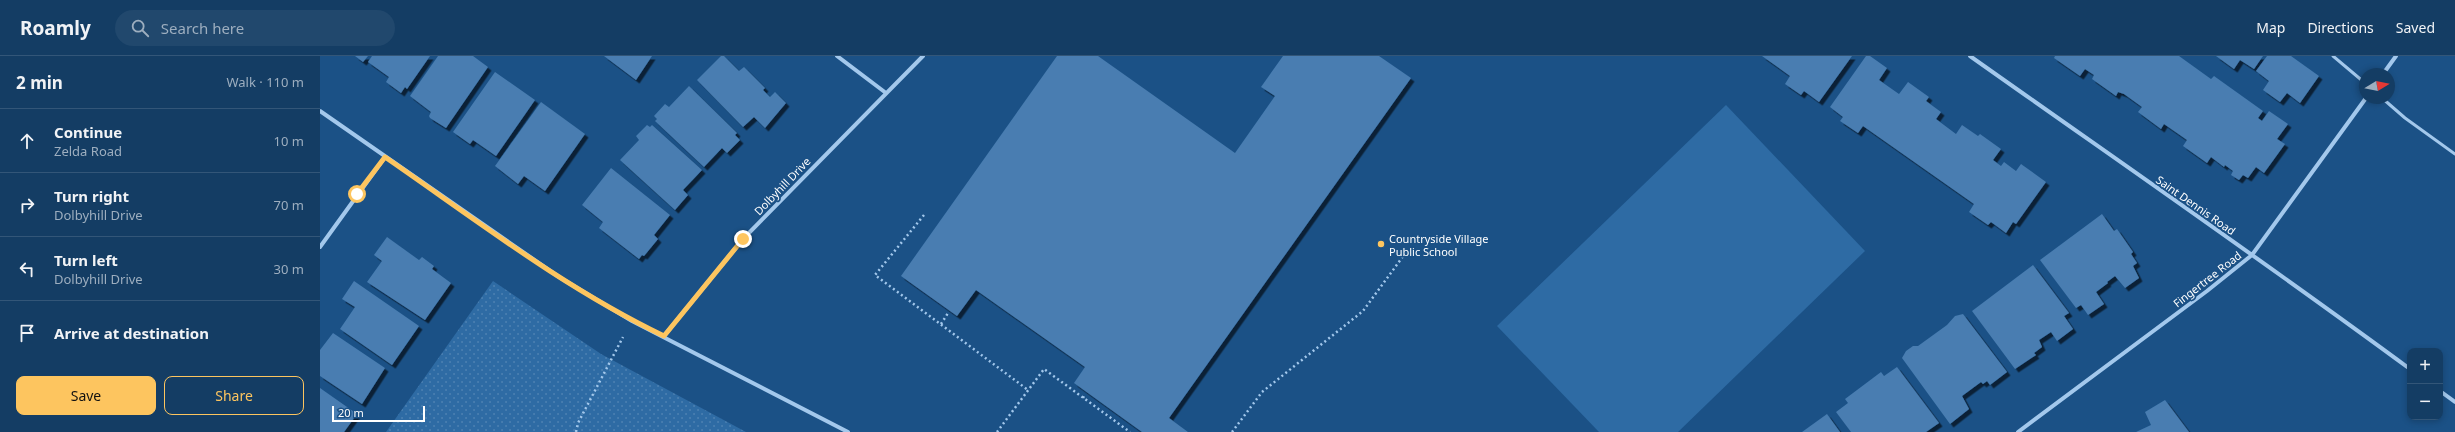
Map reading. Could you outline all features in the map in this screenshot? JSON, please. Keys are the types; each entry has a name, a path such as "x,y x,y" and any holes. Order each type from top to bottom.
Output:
{"street":[{"path":"837,56 886,93"},
{"name":"Dolbyhill Drive","path":"664,336 743,239 923,56"},
{"name":"Saint Dennis Road","path":"1970,56 2252,255 2287,278 2407,367"},
{"path":"2387,68 2396,56"},
{"name":"Fingertree Road","path":"2018,432 2207,291 2252,255 2362,104"},
{"path":"320,111 559,277 632,321 664,336 848,432"},
{"path":"320,246 385,157"},
{"path":"2443,393 2455,402"}],"lane":[{"path":"2333,56 2359,78"},
{"path":"2389,104 2405,118 2455,154"}],"path":[{"path":"924,216 875,275 1028,390"},
{"path":"1232,432 1262,392 1363,312 1404,254"},
{"path":"941,324 948,313"},
{"path":"576,432 578,423 632,321"},
{"path":"997,432 1044,369 1130,432"},
{"path":"1083,398 1086,394"}],"shaded area":[{"path":"1726,105 1865,251 1678,432 1599,432 1497,326"},
{"path":"493,281 601,354 746,432 386,432"}],"building":[{"path":"355,56 368,56 363,62"},
{"path":"372,56 430,56 407,89 405,87 401,93 386,82 389,77 368,62"},
{"path":"438,56 473,56 488,67 446,128 430,118 429,116 431,112 410,96"},
{"path":"604,56 652,56 636,80"},
{"path":"721,56 724,56 739,71 744,67 765,88 763,90 770,97 775,92 786,103 765,128 754,117 743,127 697,80"},
{"path":"1057,56 1098,56 1235,153 1275,96 1261,87 1283,56 1379,56 1411,78 1169,418 1188,432 1142,432 1074,383 1085,367 976,290 957,316 901,276"},
{"path":"1762,56 1852,56 1819,102 1804,91 1801,95 1785,84 1790,76"},
{"path":"1866,56 1870,56 1887,68 1879,80 1899,94 1908,82 1929,97 1926,101 1941,112 1936,119 1956,134 1962,125 1978,136 1980,134 2001,149 1993,160 2001,166 2004,162 2016,171 2021,164 2046,182 2016,224 2013,222 2006,233 1991,222 1988,225 1969,212 1974,204 1863,126 1858,133 1840,121 1843,117 1830,107"},
{"path":"2055,56 2179,56 2211,79 2214,76 2263,111 2258,118 2262,121 2269,111 2288,124 2277,139 2285,144 2264,173 2256,167 2248,178 2243,175 2239,180 2231,175 2233,171 2225,165 2224,167 2211,157 2207,163 2183,146 2187,140 2164,124 2161,129 2138,112 2142,107 2124,94 2118,92 2116,96 2092,79 2094,75 2085,69 2080,76 2054,58"},
{"path":"2216,56 2263,56 2254,69 2240,60 2234,69"},
{"path":"2267,56 2291,56 2319,76 2300,103 2287,93 2280,102 2263,90 2269,81 2256,71"},
{"path":"495,72 535,100 496,156 473,140 470,144 453,132"},
{"path":"689,86 737,133 735,135 740,140 727,153 722,148 704,167 655,121 657,119 654,116 665,104 669,107"},
{"path":"541,102 585,134 545,191 524,176 518,184 495,166"},
{"path":"647,125 650,127 652,125 702,170 683,190 688,195 675,210 620,160 639,140 636,136"},
{"path":"611,168 670,215 654,235 658,239 644,256 642,255 639,259 599,228 603,222 582,205"},
{"path":"2102,214 2114,231 2117,229 2133,252 2131,254 2137,263 2133,266 2139,278 2125,288 2115,276 2096,292 2104,304 2088,315 2081,305 2076,308 2040,260"},
{"path":"387,237 419,260 422,257 434,266 432,269 451,283 425,320 367,282 382,261 374,255"},
{"path":"2033,265 2069,313 2064,316 2073,329 2057,341 2051,332 2039,340 2042,347 2034,353 2036,355 2015,369 1972,311"},
{"path":"354,281 419,326 392,365 340,329 355,307 342,299"},
{"path":"1963,314 2007,372 1990,385 1987,381 1983,384 1981,382 1962,396 1969,409 1950,424 1902,358 1906,351 1913,346 1918,346 1947,325 1955,316"},
{"path":"333,333 385,368 362,404 320,376 320,350"},
{"path":"1897,367 1939,423 1926,432 1851,432 1836,412 1848,403 1845,399 1881,372 1884,376"},
{"path":"320,388 357,414 344,432 320,432"},
{"path":"2165,400 2189,432 2136,432 2151,425 2145,412"},
{"path":"1827,414 1840,432 1802,432"}],"place":[{"name":"Countryside Village Public School","path":"1381,244"}],"route":[{"path":"357,194 385,157 559,277 632,321 664,336 700,294 743,239"}]}
